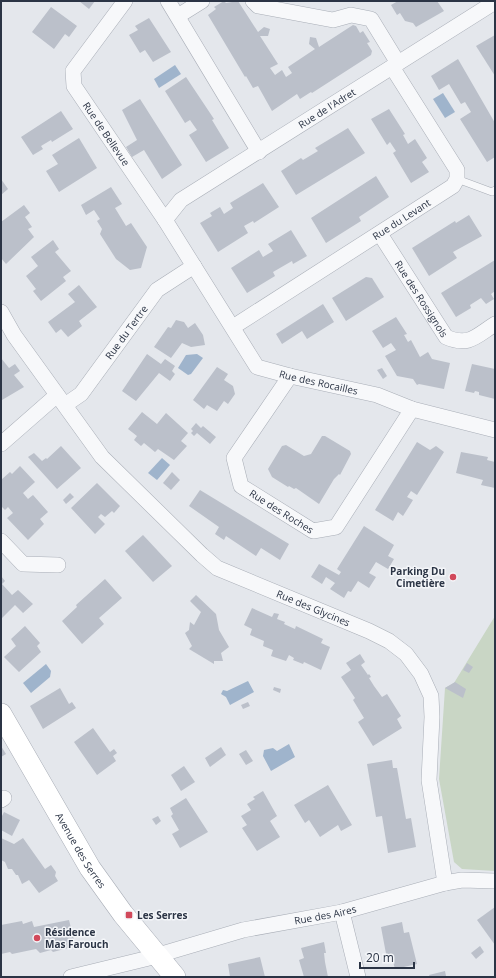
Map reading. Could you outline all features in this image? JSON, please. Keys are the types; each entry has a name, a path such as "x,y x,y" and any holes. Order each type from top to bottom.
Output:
{"street":[{"name":"Rue de Bellevue","path":"125,1 73,71 74,86 165,220 194,266"},
{"path":"168,1 259,152"},
{"path":"178,16 202,1"},
{"path":"252,1 258,6 332,20 351,15 371,20 395,65 457,170 457,179"},
{"name":"Rue de l'Adret","path":"165,220 181,200 495,2"},
{"name":"Rue du Levant","path":"233,327 454,186 457,179"},
{"name":"Rue des Rossignols","path":"380,234 446,337 466,342 495,324"},
{"name":"Rue des Rocailles","path":"194,266 257,367 290,376 377,395 412,409 495,430"},
{"name":"Rue du Tertre","path":"1,444 61,400 81,394 157,290 194,266"},
{"name":"Rue des Glycines","path":"1,312 14,335 102,457 161,516 217,568 369,631 388,641 406,654 421,674 431,696 432,717 429,780 445,883"},
{"name":"Rue des Roches","path":"290,376 234,458 241,486 313,531 336,527 412,409"},
{"path":"1,540 22,564 58,566"},
{"name":"Avenue des Serres","path":"1,714 90,868 122,914 175,977"},
{"name":"Rue des Aires","path":"71,977 157,955 244,930 342,912 445,883 462,880 495,881"},
{"path":"342,912 358,977"}],"lane":[{"path":"457,179 494,193"}],"green space":[{"path":"495,616 495,871 462,869 454,862 439,779 445,688 454,683"}],"water":[{"path":"175,65 181,74 159,88 154,79"},
{"path":"443,93 455,112 445,118 433,99"},
{"path":"197,354 203,358 191,374 188,375 178,368 186,355"},
{"path":"162,458 170,465 157,480 148,473"},
{"path":"46,664 51,671 50,677 31,693 23,683"},
{"path":"248,681 254,692 230,705 226,697 221,694 223,690 227,691"},
{"path":"289,744 295,757 271,771 263,756 264,750 273,748 277,751"}],"building":[{"path":"79,1 95,1 89,9"},
{"path":"224,1 226,3 238,1 258,32 264,27 270,29 268,36 260,36 278,64 270,68 275,75 282,70 286,77 292,73 288,67 315,49 309,44 310,37 316,38 319,47 353,25 356,26 360,33 363,31 370,42 367,43 372,51 371,55 312,93 311,92 300,99 297,94 272,111 258,86 253,88 246,76 245,77 208,15 216,9 214,7"},
{"path":"398,1 437,1 444,11 416,27 413,23 405,21 400,13 397,15 391,5"},
{"path":"51,7 77,26 69,37 65,34 54,49 32,32"},
{"path":"149,18 171,52 153,62 145,50 140,53 129,35 138,30 135,26"},
{"path":"495,35 495,76 476,46"},
{"path":"458,59 495,123 495,157 487,162 460,119 471,112 465,102 461,104 449,84 439,90 431,76"},
{"path":"186,77 214,119 212,120 229,148 206,162 189,135 197,130 190,120 185,123 165,91"},
{"path":"140,99 182,165 162,179 144,150 132,157 126,147 137,140 122,110"},
{"path":"389,109 405,134 403,135 408,144 415,139 427,158 422,162 429,172 411,183 393,153 396,151 390,142 387,145 371,119"},
{"path":"61,111 73,129 52,142 51,140 41,146 43,149 33,155 21,137"},
{"path":"348,128 365,153 296,195 281,171 301,158 303,160 318,151 315,148"},
{"path":"79,138 97,168 59,192 46,171 58,164 52,155"},
{"path":"376,176 389,197 359,217 361,221 326,243 311,218"},
{"path":"1,179 8,189 1,195"},
{"path":"263,183 279,207 254,223 253,221 244,226 248,233 218,252 200,223 212,216 210,213 220,207 224,214 233,208 230,203"},
{"path":"111,187 122,204 115,208 126,226 131,223 147,247 141,268 130,270 116,259 100,234 102,229 97,221 100,219 94,210 86,215 81,205"},
{"path":"24,205 30,213 25,217 32,227 28,229 34,237 6,264 1,258 1,222"},
{"path":"469,215 482,236 453,252 457,258 429,276 412,248 455,221 456,223"},
{"path":"291,230 307,256 293,264 292,261 273,272 275,276 247,293 231,268 259,250 263,257 273,251 268,244"},
{"path":"53,240 59,249 55,252 71,271 63,277 66,281 41,301 33,291 36,289 26,276 38,266 31,257"},
{"path":"495,260 495,291 491,294 494,299 486,304 481,298 470,305 471,308 456,317 441,293"},
{"path":"366,277 372,278 384,297 346,321 332,298"},
{"path":"79,285 97,307 79,321 82,326 68,337 61,329 56,333 48,322 75,302 68,294"},
{"path":"323,304 334,322 307,339 302,331 282,344 276,334"},
{"path":"396,317 407,334 404,335 408,342 411,340 420,357 428,352 432,359 450,363 444,389 419,384 417,385 413,379 397,376 385,356 396,350 391,343 383,348 372,331"},
{"path":"176,320 184,322 188,328 195,323 203,335 205,345 191,347 182,343 171,358 154,347 168,327 171,328"},
{"path":"147,354 161,364 165,359 175,366 172,371 175,374 170,381 159,373 136,401 122,391"},
{"path":"1,358 9,368 15,364 20,371 14,375 24,387 2,400"},
{"path":"472,364 495,369 495,399 479,395 479,392 475,391 474,393 465,391"},
{"path":"217,367 228,374 224,380 233,386 235,394 228,404 224,401 217,411 207,405 204,409 193,400"},
{"path":"382,368 387,376 383,379 377,370"},
{"path":"142,412 157,424 166,413 188,433 181,441 187,446 174,460 158,449 155,452 144,443 141,446 134,440 137,436 128,429"},
{"path":"196,423 201,428 203,426 216,437 210,444 197,433 194,436 191,433 193,431 191,429"},
{"path":"322,436 325,436 350,451 351,454 340,475 339,474 334,479 319,504 296,488 294,489 289,486 288,487 272,477 268,469 282,446 286,445 304,456 311,454"},
{"path":"417,442 430,450 436,446 444,452 417,495 411,491 407,497 413,500 403,516 398,512 393,521 375,510"},
{"path":"61,446 81,468 57,489 28,457 34,453 42,461 46,458 47,459"},
{"path":"461,452 488,457 487,460 495,462 495,488 481,485 483,480 456,473"},
{"path":"20,466 35,482 23,493 28,499 33,495 48,512 40,519 44,524 28,540 7,518 13,513 8,507 5,510 1,506 1,480 10,472 12,474"},
{"path":"172,472 180,480 171,490 163,483"},
{"path":"97,483 120,506 114,513 112,511 105,517 101,514 98,517 105,524 95,534 71,508"},
{"path":"200,490 289,544 280,560 261,548 256,556 226,536 224,540 215,534 219,527 189,506"},
{"path":"70,493 74,497 66,504 63,500"},
{"path":"364,526 394,545 388,556 394,559 388,569 376,562 369,573 376,577 369,588 358,581 351,592 348,591 344,598 330,589 335,583 326,577 322,584 311,577 319,564 339,575 341,572 337,569"},
{"path":"143,535 172,566 153,582 125,551"},
{"path":"1,576 5,581 2,584 12,595 18,590 33,604 23,613 15,605 1,619"},
{"path":"105,579 122,598 99,618 104,624 82,644 62,621 77,607 76,605"},
{"path":"196,595 216,614 219,630 229,647 221,653 223,661 214,661 214,664 189,649 192,646 185,633 189,630 190,622 194,625 201,612 190,601"},
{"path":"252,608 272,617 274,613 279,614 277,619 285,622 284,624 295,629 296,626 323,639 321,643 330,647 321,670 304,662 303,664 293,660 294,658 289,655 286,661 271,656 273,650 263,646 264,641 250,635 252,629 244,625"},
{"path":"25,626 40,643 37,646 41,652 19,672 4,657 16,646 11,639"},
{"path":"360,654 365,662 361,665 371,677 369,678 374,686 382,697 387,694 401,716 397,719 402,728 373,746 358,722 364,718 353,700 355,698 341,677 351,670 346,663"},
{"path":"467,663 473,667 469,673 463,670"},
{"path":"455,682 466,689 463,698 445,688"},
{"path":"274,687 281,689 280,693 273,690"},
{"path":"60,688 69,704 72,702 76,708 43,729 30,706"},
{"path":"248,702 250,706 243,709 241,705"},
{"path":"93,728 110,752 114,749 117,753 113,756 116,761 97,775 74,742"},
{"path":"1,746 6,754 1,757"},
{"path":"221,747 226,755 210,767 205,758"},
{"path":"246,750 253,761 246,765 239,754"},
{"path":"392,760 393,768 397,768 406,819 411,818 416,847 388,853 382,816 376,817 367,764"},
{"path":"184,766 195,782 181,791 171,775"},
{"path":"328,785 352,825 341,831 338,825 320,837 309,820 305,823 294,805"},
{"path":"263,791 277,816 270,821 280,837 257,851 242,828 247,825 241,816 251,810 247,804 255,799 253,797"},
{"path":"186,798 208,832 180,848 172,834 179,830 171,816 173,814 170,808"},
{"path":"4,812 20,820 12,836 1,830 1,818"},
{"path":"158,816 161,821 156,825 152,819"},
{"path":"1,838 14,844 23,838 45,869 51,865 56,872 55,876 58,881 39,893 29,880 22,884 18,875 16,875 12,869 8,869 5,862 1,860"},
{"path":"495,907 495,945 477,920"},
{"name":"Résidence Mas Farouch","path":"69,920 75,944 69,946 68,948 53,952 51,950 40,953 36,949 12,954 10,952 1,954 1,925 22,921 23,924 32,921 34,927"},
{"path":"402,922 404,933 409,932 417,964 395,969 392,958 387,959 381,927"},
{"path":"324,942 326,953 324,953 325,962 328,977 304,977 299,960 304,958 301,948"},
{"path":"480,946 484,952 476,959 471,953"},
{"path":"260,957 265,977 230,977 228,964"},
{"path":"445,971 446,976 430,977 429,975"}],"place":[{"name":"Parking Du Cimetière","path":"453,577"},
{"name":"Les Serres","path":"129,915"},
{"name":"Résidence Mas Farouch","path":"37,938"}]}
